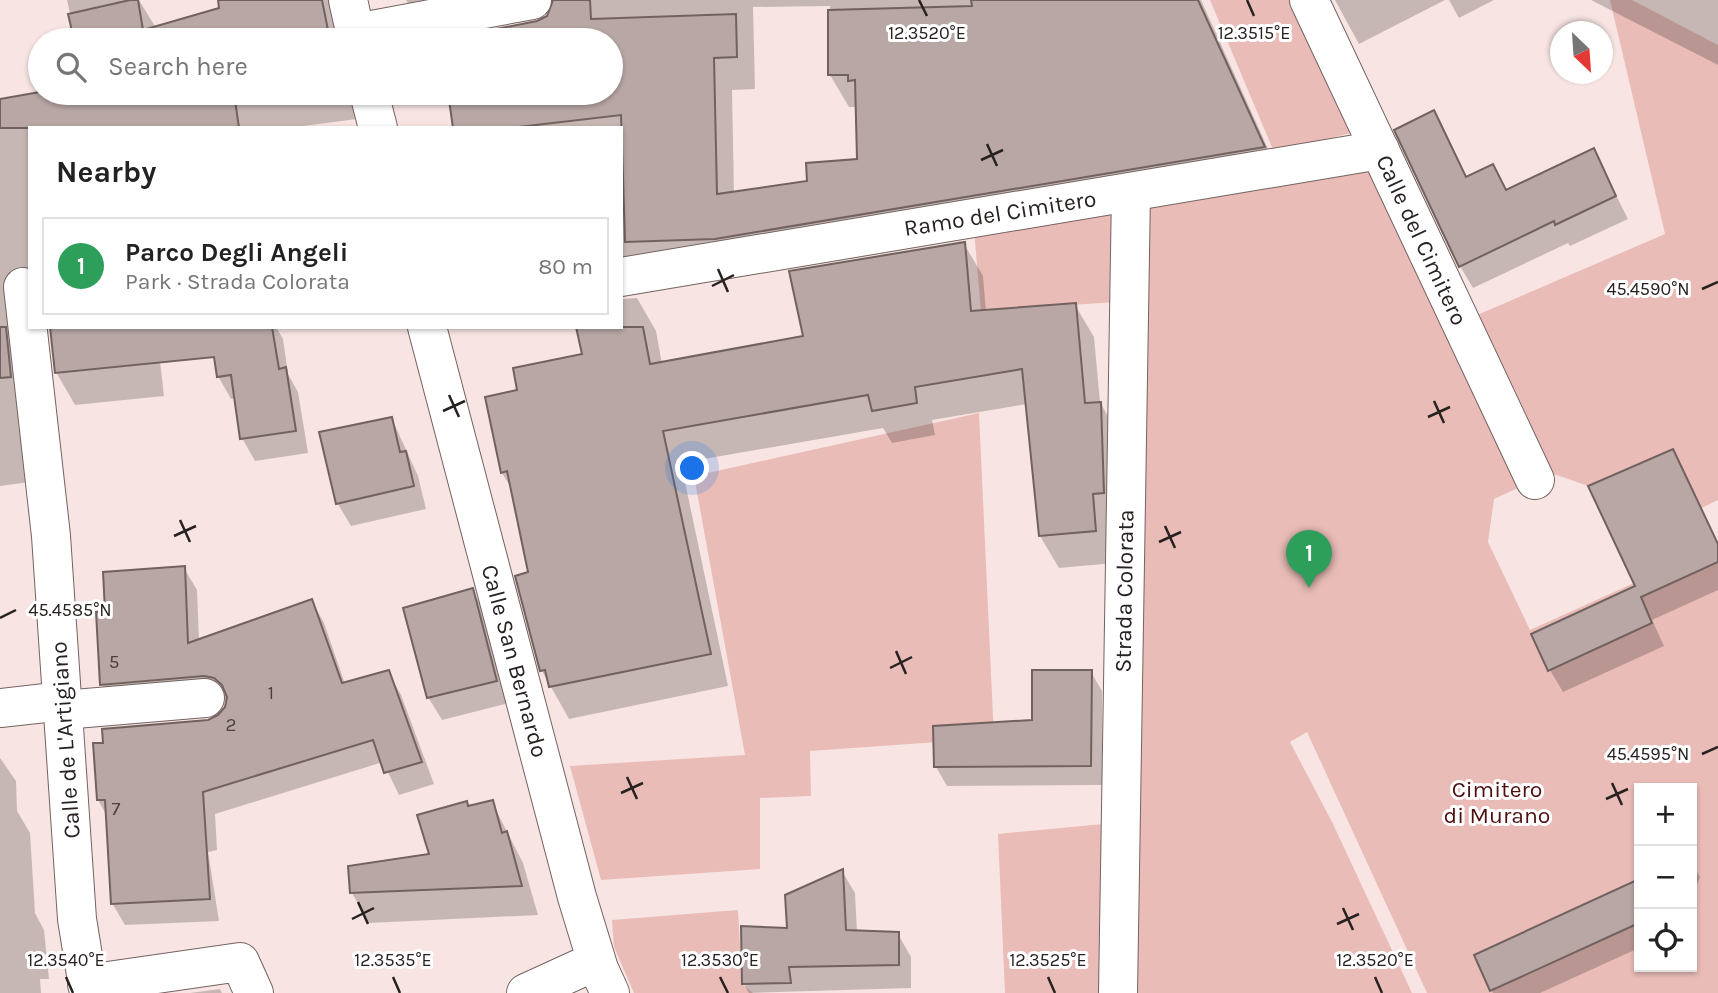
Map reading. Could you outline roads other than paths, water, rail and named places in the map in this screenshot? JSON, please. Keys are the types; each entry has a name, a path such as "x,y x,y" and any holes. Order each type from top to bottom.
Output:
{"street":[{"path":"353,24 532,0"},
{"name":"Calle del Cimitero","path":"1309,0 1535,480"},
{"path":"372,105 377,126"},
{"name":"Ramo del Cimitero","path":"623,277 1380,150"},
{"name":"Strada Colorata","path":"1119,992 1131,192"},
{"name":"Calle de L'Artigiano","path":"18,287 51,536 77,919 88,989 233,978 240,962 254,993"},
{"name":"Calle San Bernardo","path":"428,329 603,977"},
{"path":"0,708 205,698"},
{"path":"526,993 603,977"}],"place":[{"name":"Parco Degli Angeli","path":"1309,588"}],"park label":[{"name":"Cimitero di Murano","path":"1497,802"}]}
